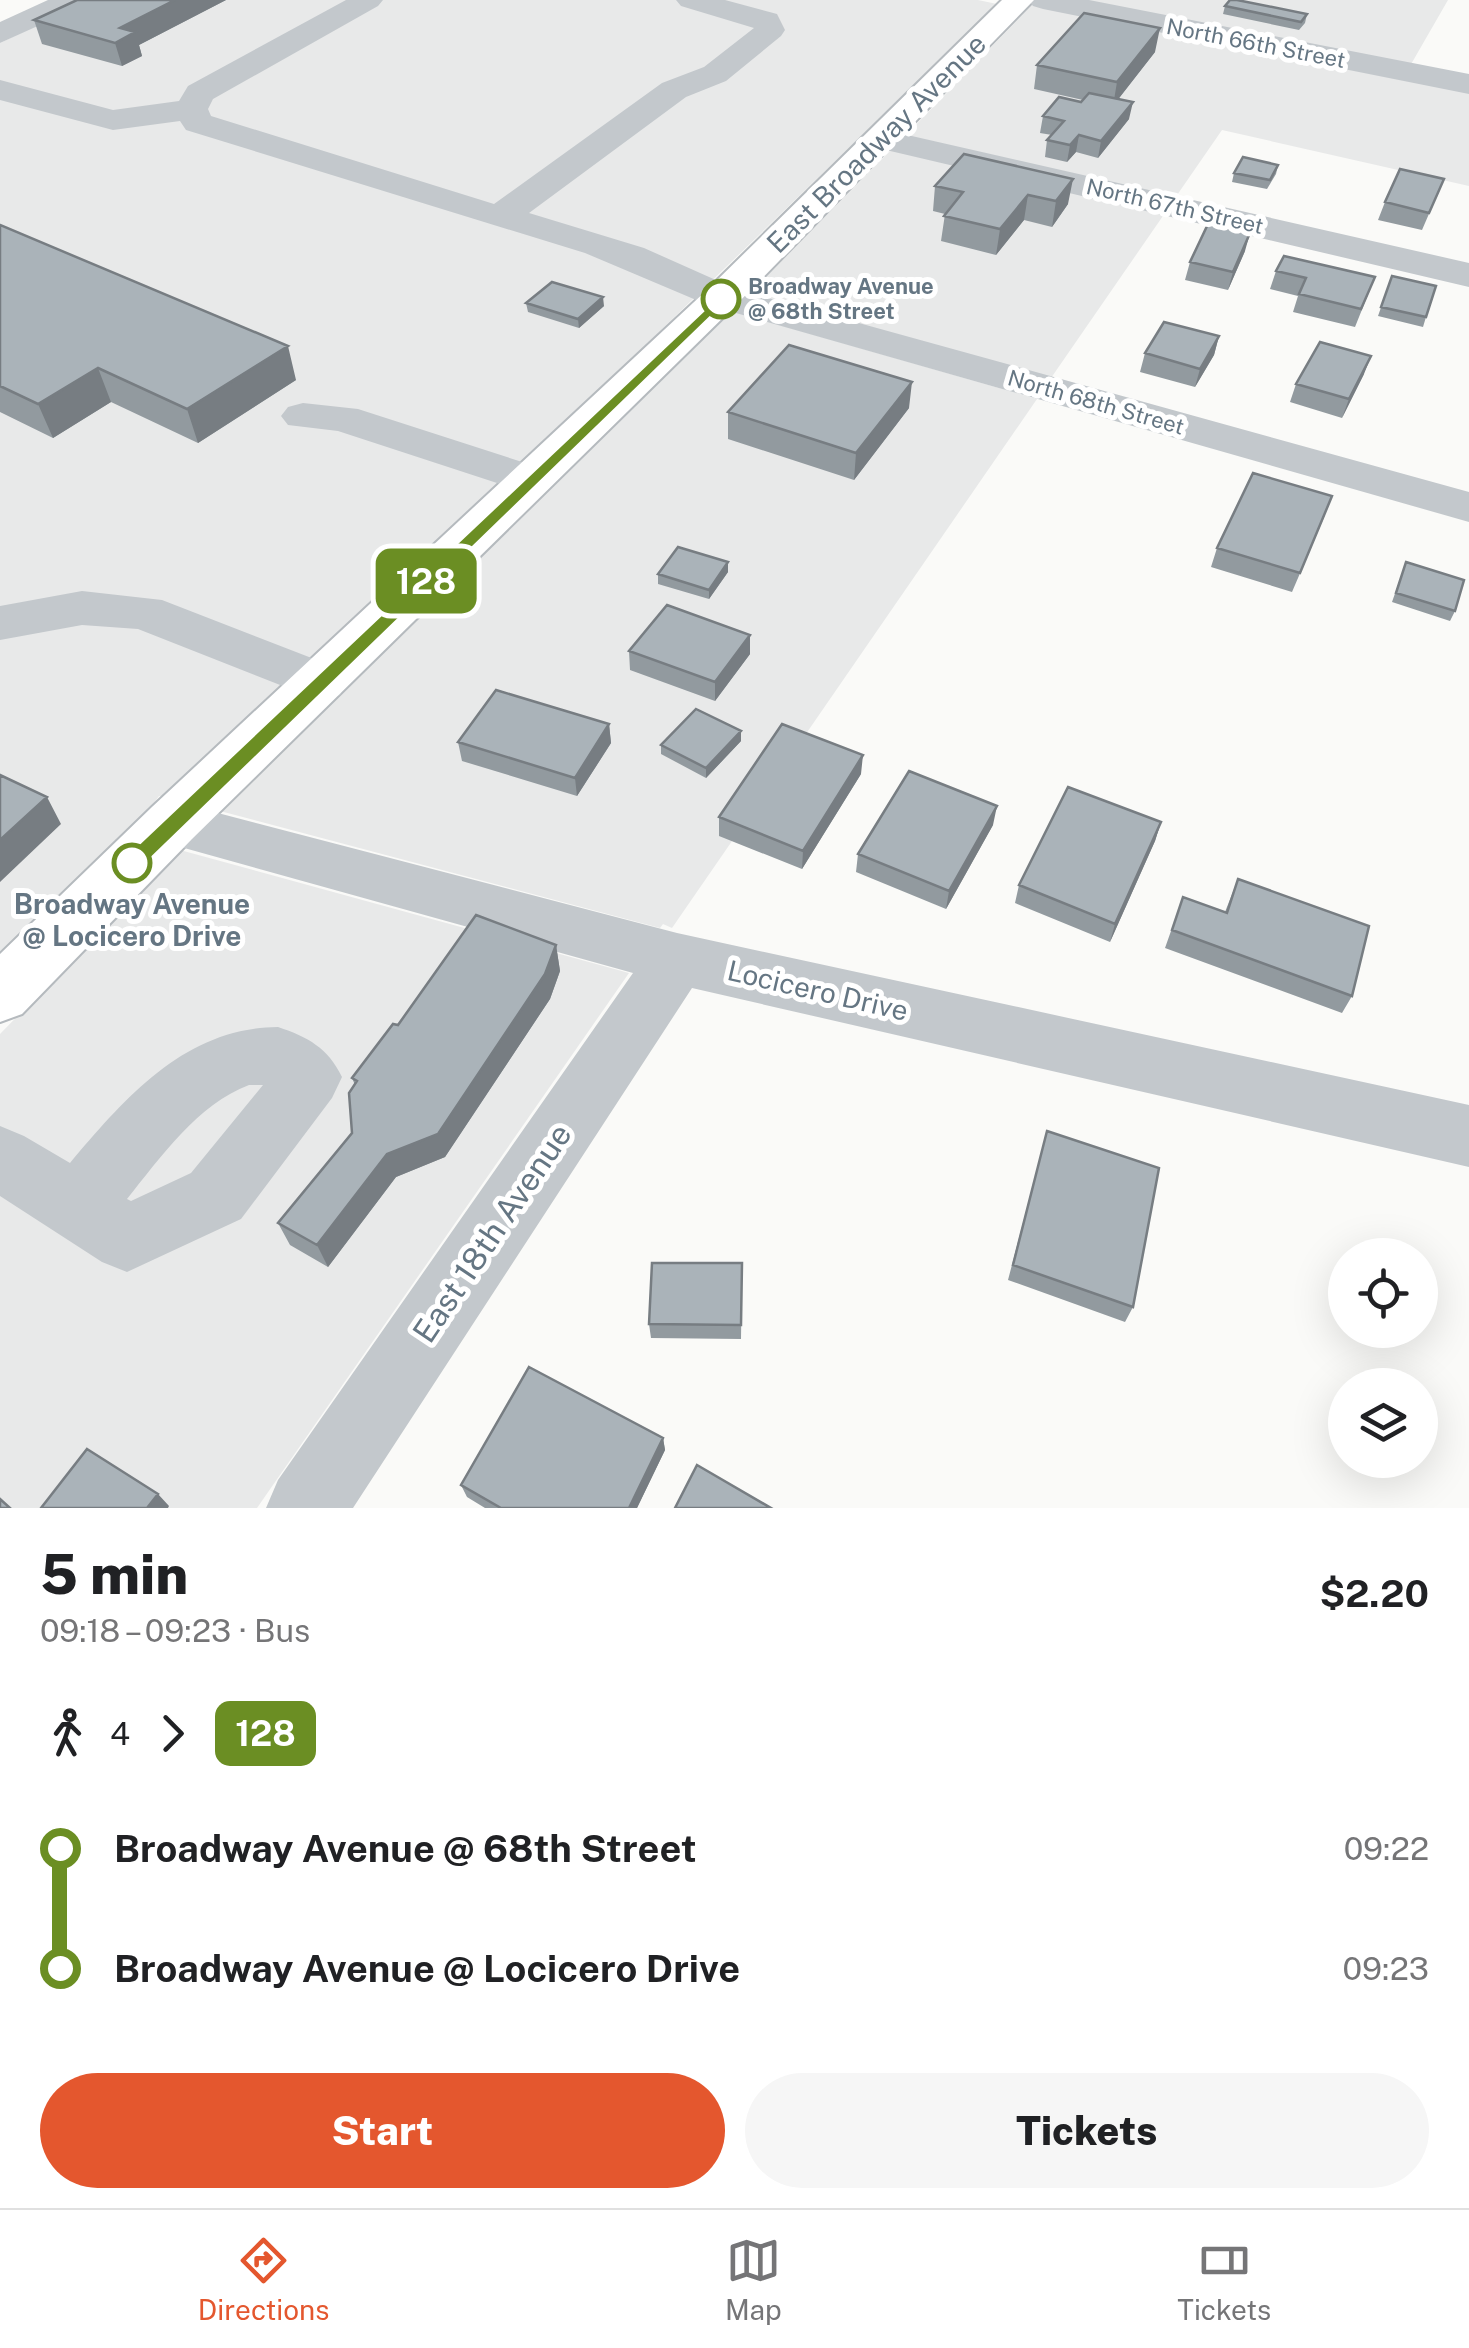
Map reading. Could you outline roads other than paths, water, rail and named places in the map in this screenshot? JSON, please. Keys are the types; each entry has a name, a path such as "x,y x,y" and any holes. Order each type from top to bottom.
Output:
{"main road":[{"name":"East Broadway Avenue","path":"0,995 172,823 722,297 1022,0"}],"street":[{"path":"0,34 72,0"},
{"path":"0,90 114,120 190,109 200,93 368,0"},
{"path":"501,216 674,90 715,74 770,30 766,20 748,13 691,0"},
{"name":"North 66th Street","path":"1022,0 1469,84"},
{"name":"North 68th Street","path":"190,109 198,123 621,252 681,275 722,297 1469,507"},
{"name":"North 67th Street","path":"881,139 1469,275"},
{"path":"304,416 343,418 531,480"},
{"path":"0,623 82,608 144,612 321,682"},
{"name":"Locicero Drive","path":"172,823 677,958 1469,1136"},
{"name":"East 18th Avenue","path":"306,1508 677,958"},
{"path":"0,1158 78,1206"}],"place":[{"name":"Broadway Avenue @ 68th Street","path":"721,299"},
{"name":"Broadway Avenue @ Locicero Drive","path":"132,863"}]}
